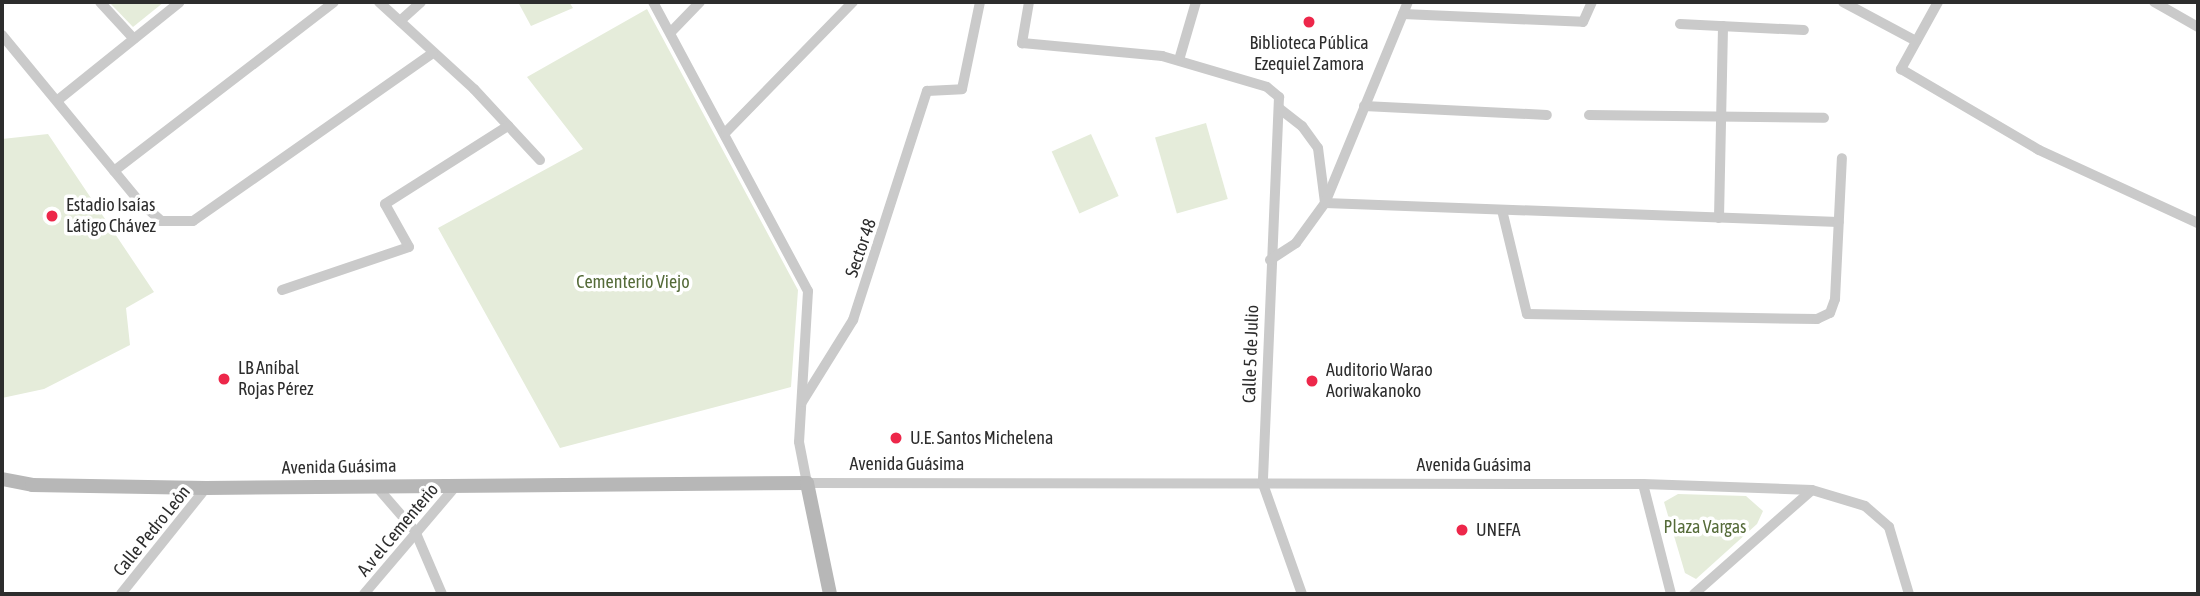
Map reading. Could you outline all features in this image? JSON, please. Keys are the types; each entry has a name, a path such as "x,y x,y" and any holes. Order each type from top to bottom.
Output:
{"main road":[{"name":"Avenida Guásima","path":"2,479 32,485 206,488 807,483"},
{"path":"807,483 830,594"}],"street":[{"path":"100,2 134,38"},
{"path":"58,100 180,2"},
{"path":"114,171 334,2"},
{"path":"379,2 540,160"},
{"path":"400,21 421,2"},
{"path":"653,2 726,132 808,291 799,442 807,483"},
{"path":"671,32 700,2"},
{"path":"726,132 853,2"},
{"name":"Sector 48","path":"801,404 825,372 853,320 927,91 962,89 980,2"},
{"path":"1029,2 1022,43 1179,60 1268,87 1279,97 1280,109 1302,126 1318,148 1325,203"},
{"path":"1179,60 1196,2"},
{"path":"1270,260 1296,243 1325,203 1408,2"},
{"path":"1403,14 1583,22 1592,2"},
{"path":"1843,2 1916,41"},
{"path":"1938,2 1901,69 2039,150 2198,223"},
{"path":"2154,2 2198,27"},
{"path":"1680,24 1804,30"},
{"path":"1719,218 1723,26"},
{"path":"2,35 114,171 160,221 193,220 433,53"},
{"path":"1364,106 1547,115"},
{"name":"Calle 5 de Julio","path":"1280,109 1270,260 1263,484 1302,594"},
{"path":"1589,115 1824,118"},
{"path":"282,290 409,247 386,204 508,126"},
{"path":"1502,210 1527,314 1817,319 1830,313 1835,299 1842,158"},
{"path":"1325,203 1839,222"},
{"name":"Avenida Guásima","path":"807,483 1643,484 1812,490 1865,506 1889,527 1909,594"},
{"path":"1643,484 1671,594"},
{"path":"376,486 415,531 442,594"},
{"name":"A.v el Cementerio","path":"364,594 456,486"},
{"name":"Calle Pedro León","path":"121,594 206,488"},
{"path":"1694,594 1812,490"}],"green space":[{"path":"109,2 164,2 133,27"},
{"path":"518,2 569,2 573,8 531,26"},
{"name":"Cementerio Viejo","path":"647,9 798,290 791,387 560,448 438,228 583,149 527,77"},
{"path":"1206,123 1228,199 1177,214 1155,138"},
{"name":"Estadio Isaías Látigo Chávez","path":"48,134 154,292 126,308 130,345 44,389 2,398 2,139"},
{"path":"1091,134 1119,196 1079,214 1052,151"},
{"name":"Plaza Vargas","path":"1678,494 1746,496 1763,511 1757,524 1696,579 1685,573 1664,502"}],"place":[{"name":"Biblioteca Pública Ezequiel Zamora","path":"1309,22"},
{"name":"Estadio Isaías Látigo Chávez","path":"52,216"},
{"name":"LB Aníbal Rojas Pérez","path":"224,379"},
{"name":"Auditorio Warao Aoriwakanoko","path":"1312,381"},
{"name":"U.E. Santos Michelena","path":"896,438"},
{"name":"UNEFA","path":"1462,530"}]}
